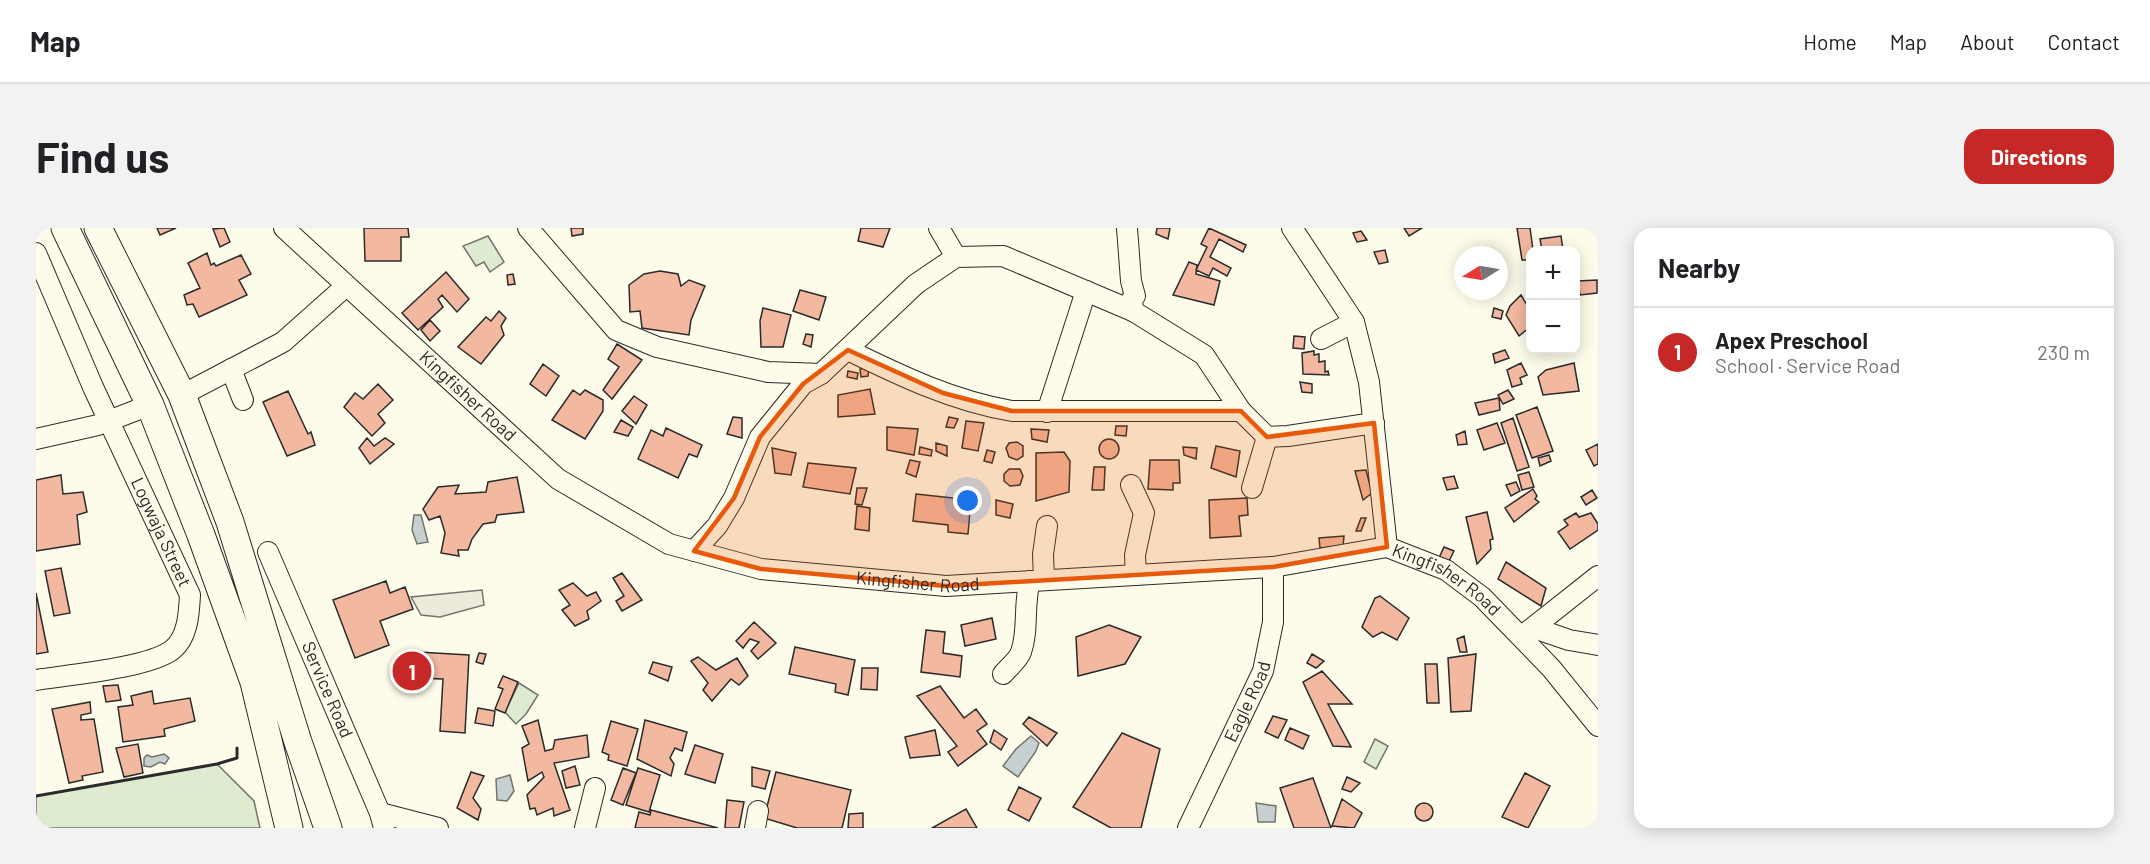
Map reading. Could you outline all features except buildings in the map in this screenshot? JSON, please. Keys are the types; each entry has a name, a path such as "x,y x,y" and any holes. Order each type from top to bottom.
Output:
{"highway":[{"path":"65,228 150,405 254,682 289,828"},
{"path":"98,228 182,395 230,522 298,742 328,828"}],"street":[{"name":"Kingfisher Road","path":"284,228 558,479 669,544 761,569 946,586 1272,567 1387,547 1446,570 1528,632 1598,726"},
{"path":"939,228 956,257"},
{"path":"1127,228 1131,281 1135,296 1133,311"},
{"path":"1292,228 1354,322 1370,382 1387,547"},
{"path":"530,229 616,330 657,347 768,372 821,374"},
{"path":"36,253 93,387 110,419"},
{"path":"694,551 717,526 734,498 760,437 803,384 821,374 916,284 956,257 1003,256 1133,311 1204,355 1241,411 1267,437 1374,423"},
{"path":"182,395 283,342 346,286"},
{"path":"1047,412 1086,291"},
{"path":"1321,339 1354,322"},
{"path":"848,350 906,378 978,405 1012,411 1241,411"},
{"path":"231,369 243,400"},
{"path":"36,439 89,427 150,405"},
{"name":"Logwaja Street","path":"36,680 137,664 172,650 188,625 190,595 110,419"},
{"path":"1252,488 1267,437"},
{"path":"1131,485 1144,513 1135,555 1136,574"},
{"path":"1003,674 1021,654 1025,632 1025,599 1037,580 1047,526"},
{"name":"Service Road","path":"268,552 382,820"},
{"name":"Eagle Road","path":"1188,828 1263,671 1273,622 1272,567"},
{"path":"1528,632 1598,576"},
{"path":"1528,632 1598,645"},
{"path":"585,828 595,788"},
{"path":"382,820 438,828"}],"highlighted area":[{"path":"848,350 943,393 1012,411 1241,411 1267,437 1374,423 1387,547 1273,567 946,586 761,569 694,551 734,498 760,437 803,384"}],"green space":[{"path":"488,236 504,262 490,272 484,262 476,266 463,246"},
{"path":"519,683 538,695 526,714 516,724 505,712"},
{"path":"1375,739 1388,746 1376,769 1364,762"},
{"path":"217,764 254,801 260,828 36,828 36,796"}],"shaded area":[{"path":"414,515 421,515 428,542 417,544 412,530"},
{"path":"482,590 484,605 440,617 421,615 411,597"},
{"path":"1031,736 1039,743 1018,777 1003,766 1016,749"},
{"path":"164,754 169,758 165,764 160,762 151,767 144,766 144,758 147,755 152,757"},
{"path":"510,775 514,791 507,801 497,800 496,779"},
{"path":"1256,803 1276,806 1275,822 1258,822"}],"wall":[{"path":"36,796 217,764 237,758 237,748"}],"place":[{"name":"Apex Preschool","path":"412,671"}]}
